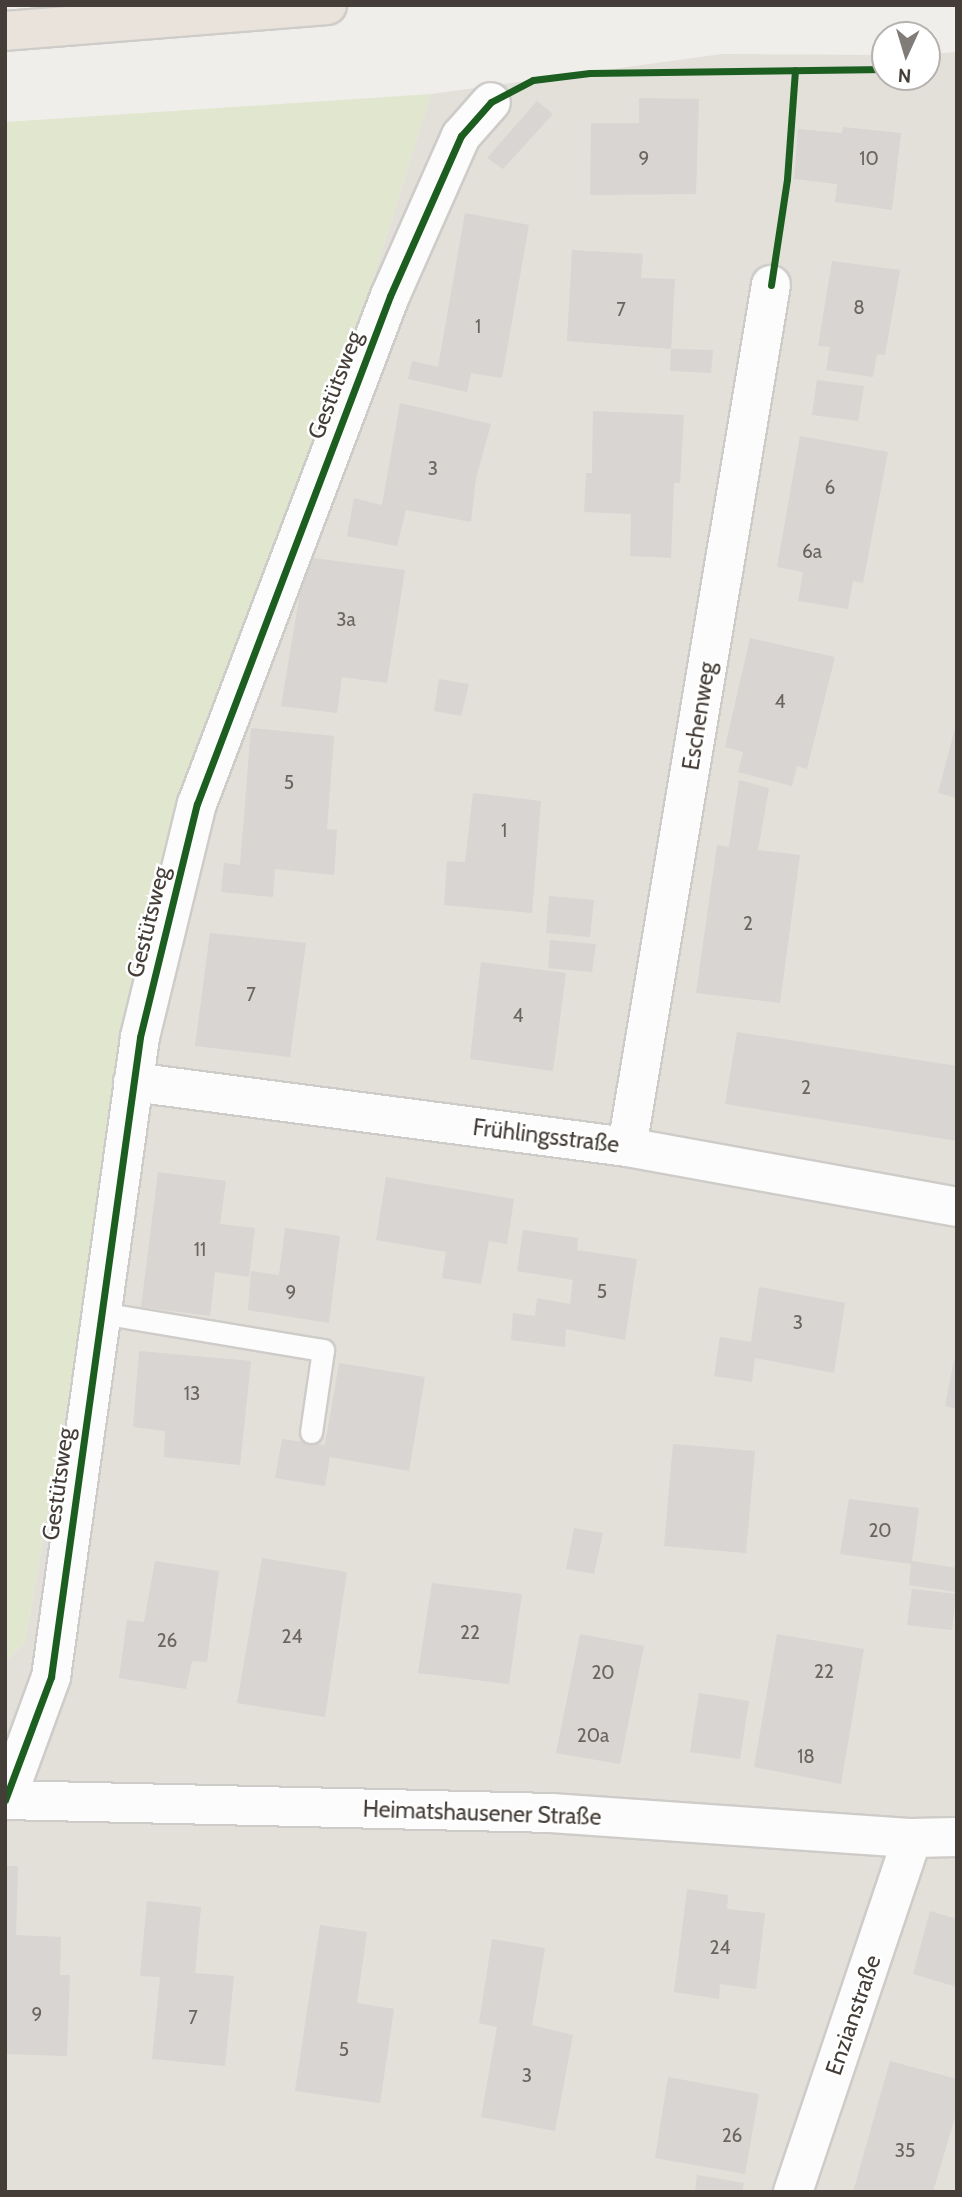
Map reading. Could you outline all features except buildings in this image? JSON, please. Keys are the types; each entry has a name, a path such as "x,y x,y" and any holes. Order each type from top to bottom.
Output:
{"highway":[{"path":"5,32 327,5"}],"street":[{"name":"Gestütsweg","path":"6,1800 51,1677 133,1082 197,804 390,296 461,136 491,102"},
{"name":"Eschenweg","path":"627,1147 771,285"},
{"name":"Frühlingsstraße","path":"133,1082 627,1147 957,1207"},
{"name":"Heimatshausener Straße","path":"6,1800 551,1813 912,1838 957,1837"},
{"name":"Enzianstraße","path":"793,2192 912,1838"}],"lane":[{"path":"100,1313 323,1350 311,1432"}],"shaded area":[{"path":"957,52 957,2192 5,2192 5,1662 25,1642 133,1027 196,743 323,439 431,94 722,54 871,55 871,91 941,91 941,53"}],"green space":[{"path":"431,94 323,439 196,743 133,1027 25,1642 5,1662 5,122"}],"cycle path":[{"path":"5,1800 51,1677 140,1037 197,804 390,296 461,136 491,102 533,80 590,73 871,69"},
{"path":"771,285 787,179 795,70"}]}
